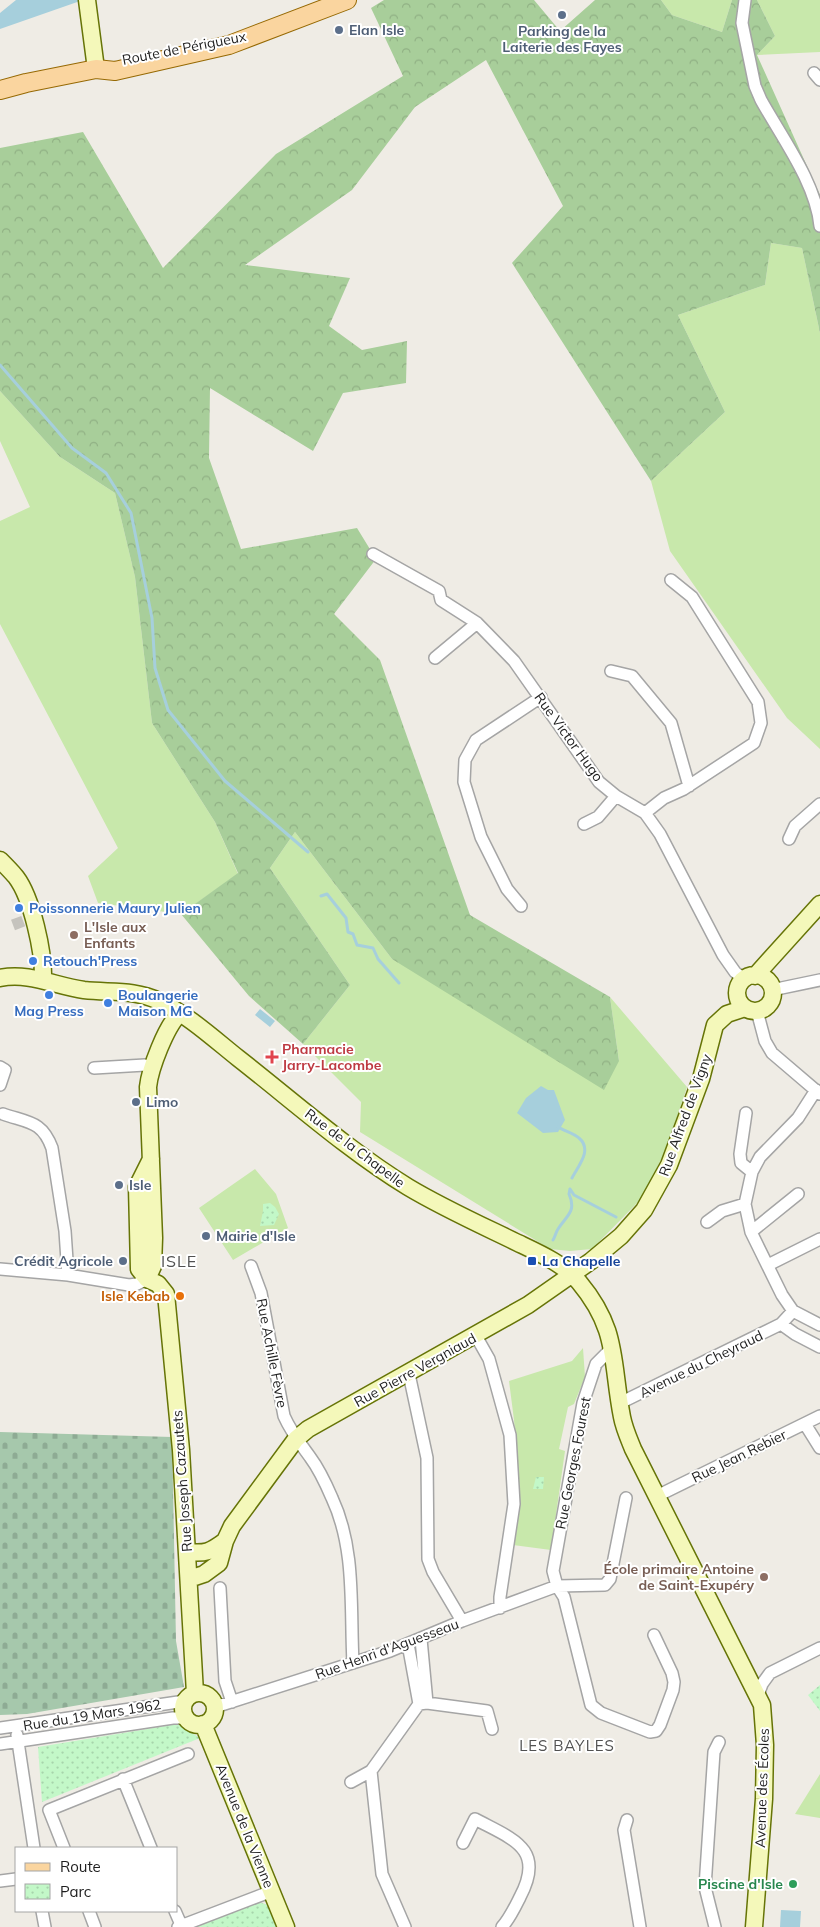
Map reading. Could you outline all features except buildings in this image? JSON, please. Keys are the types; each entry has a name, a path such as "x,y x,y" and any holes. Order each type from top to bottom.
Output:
{"main road":[{"name":"Route de Périgueux","path":"0,90 26,83 96,70 115,71 228,45 346,0"}],"street":[{"path":"745,0 742,23 755,86 812,190 819,214 820,226"},
{"path":"88,7 96,70"},
{"name":"Rue Victor Hugo","path":"374,554 439,591 441,600 477,623 514,661 599,782 616,796 645,813 660,834 723,955 735,972 754,991"},
{"path":"645,813 664,798 689,786 754,743 761,723 758,702 692,597 671,580"},
{"path":"435,658 477,623"},
{"path":"611,671 632,676 671,723 689,786"},
{"path":"522,906 507,889 481,837 464,782 465,760 476,740 541,697"},
{"path":"584,824 598,817 616,796"},
{"path":"789,839 795,826 820,804"},
{"path":"0,860 17,878 43,959 43,980"},
{"path":"820,904 776,950 754,991 765,1040 772,1053 818,1092 798,1118 760,1157 752,1172 745,1204 751,1232 782,1296 793,1311 820,1325"},
{"name":"Rue de la Chapelle","path":"0,978 9,976 43,980 81,990 134,992 158,1001 199,1027 361,1155 408,1187 544,1256 571,1274"},
{"path":"754,991 820,980"},
{"name":"Rue Alfred de Vigny","path":"571,1274 591,1261 621,1236 644,1210 669,1165 701,1079 715,1026 754,991"},
{"path":"0,1269 68,1275 129,1285 137,1284 147,1279 139,1269 137,1187 151,1159 149,1077 170,1025 179,1014"},
{"path":"94,1068 145,1065 154,1067"},
{"path":"0,1067 6,1070 0,1085"},
{"path":"746,1113 740,1154 741,1163 752,1172"},
{"path":"3,1114 43,1129 52,1148 65,1231 68,1275"},
{"path":"751,1232 798,1194"},
{"path":"707,1222 722,1211 745,1204"},
{"path":"768,1265 820,1239"},
{"name":"Rue Achille Fèvre","path":"251,1266 261,1293 284,1416 296,1439 311,1459 332,1498 343,1527 350,1563 353,1663"},
{"name":"Rue Pierre Vergniaud","path":"224,1541 232,1526 296,1439 308,1429 476,1336 528,1305 571,1274"},
{"name":"Avenue des Écoles","path":"571,1274 578,1280 599,1311 607,1328 613,1347 622,1418 633,1449 694,1574 758,1695 765,1735 764,1799 754,1927"},
{"name":"Rue Joseph Cazautets","path":"147,1279 158,1284 166,1294 181,1443 189,1579 190,1697"},
{"name":"Avenue du Cheyraud","path":"620,1403 781,1324 793,1311"},
{"path":"781,1324 795,1334 820,1347"},
{"path":"476,1336 489,1359 510,1435 514,1504 500,1608"},
{"name":"Rue Georges Fourest","path":"613,1347 596,1364 583,1403 553,1571 557,1586 564,1597 591,1705 601,1713 650,1732 656,1731 660,1725 673,1690 674,1682 672,1673 654,1635"},
{"path":"409,1374 427,1458 428,1559 433,1572 462,1621"},
{"name":"Rue Jean Rebier","path":"657,1496 820,1416"},
{"path":"805,1424 820,1448"},
{"name":"Rue Henri d'Aguesseau","path":"215,1707 408,1644 462,1621 557,1586 605,1585 610,1579 626,1498"},
{"path":"187,1552 202,1554 210,1552 224,1541"},
{"path":"189,1579 204,1574 219,1563 224,1541"},
{"path":"220,1588 225,1681 232,1702"},
{"path":"351,1782 371,1771 423,1703 421,1639"},
{"path":"408,1644 423,1703"},
{"path":"758,1695 762,1684 770,1673 820,1648"},
{"path":"209,1696 213,1700 215,1707 214,1714 203,1724 190,1722 182,1710 190,1697 209,1696"},
{"name":"Rue du 19 Mars 1962","path":"0,1728 190,1697"},
{"path":"423,1703 487,1711 492,1729"},
{"path":"0,1744 174,1718 186,1718"},
{"name":"Avenue de la Vienne","path":"203,1724 286,1927"},
{"path":"16,1726 34,1847"},
{"path":"715,1927 705,1887 714,1752 719,1742"},
{"path":"64,1847 49,1810 188,1754"},
{"path":"371,1771 382,1874 405,1927"},
{"path":"123,1779 151,1847"},
{"path":"463,1843 475,1819 515,1840 524,1849 530,1869 528,1881 502,1927"},
{"path":"627,1820 624,1830 640,1927"},
{"path":"0,1881 15,1879"},
{"path":"175,1912 180,1927 272,1890"},
{"path":"42,1912 45,1927"},
{"path":"89,1912 95,1927"}],"green space":[{"path":"384,0 534,0 560,31 595,0 661,0 672,15 722,32 732,0 757,0 775,36 757,55 820,195 820,333 802,248 771,243 765,285 678,315 725,412 651,481 512,263 563,206 486,60 415,107 352,190 245,265 350,278 329,326 362,350 407,341 406,383 343,393 313,451 210,388 209,458 241,549 357,528 376,559 334,614 380,660 470,915 610,997 619,1061 604,1090 392,959 295,832 270,868 350,985 303,1044 249,996 181,914 238,873 215,822 152,723 135,577 115,493 60,457 0,391 0,148 83,132 163,268 276,154 403,76 371,8"},
{"path":"661,0 732,0 722,32 672,15"},
{"path":"757,0 820,0 820,52 757,55 775,36"},
{"path":"771,243 802,248 820,333 820,749 787,718 670,551 651,481 725,412 678,315 765,285"},
{"path":"0,391 60,457 115,493 135,577 152,723 215,822 238,874 181,914 98,903 88,876 118,848 0,624 0,521 30,507 0,441"},
{"path":"295,832 392,959 619,1061 610,997 687,1087 667,1148 641,1199 592,1249 570,1251 550,1249 360,1132 361,1102 303,1044 350,985 270,868"},
{"path":"255,1169 276,1194 288,1228 233,1260 199,1208"},
{"path":"270,1203 279,1214 274,1225 260,1226 263,1204"},
{"path":"583,1348 585,1377 574,1404 568,1407 559,1449 565,1451 551,1550 513,1545 519,1489 509,1381 572,1361"},
{"path":"0,1432 172,1437 176,1641 184,1687 27,1714 0,1715"},
{"path":"536,1477 544,1477 543,1489 533,1489"},
{"path":"820,1685 820,1711 808,1695"},
{"path":"178,1724 200,1738 42,1802 38,1747"},
{"path":"820,1774 820,1818 795,1814"},
{"path":"259,1902 268,1905 276,1927 196,1927"}],"water":[{"path":"16,0 83,0 0,29 0,13"},
{"path":"260,1009 275,1021 270,1027 255,1015"},
{"path":"541,1086 548,1090 554,1090 565,1120 558,1132 543,1133 517,1113 526,1098"},
{"path":"781,1910 801,1911 800,1927 780,1927"}],"waterway":[{"path":"0,365 72,448 106,473 131,513 152,618 155,668 168,710 225,781 308,852"},
{"path":"321,896 327,894 346,918 348,932 353,934 357,945 373,948 378,959 399,983"},
{"path":"558,1127 577,1136 585,1148 583,1158 572,1178"},
{"path":"570,1189 574,1195 616,1217"},
{"path":"553,1240 558,1229 570,1213 572,1205 569,1194 570,1189"}],"tunnel":[{"path":"13,925 26,920"}],"place":[{"name":"Parking de la Laiterie des Fayes","path":"562,15"},
{"name":"Elan Isle","path":"339,30"},
{"name":"Poissonnerie Maury Julien","path":"19,908"},
{"name":"L'Isle aux Enfants","path":"74,935"},
{"name":"Retouch'Press","path":"33,961"},
{"name":"Mag Press","path":"49,995"},
{"name":"Boulangerie Maison MG","path":"108,1003"},
{"name":"Pharmacie Jarry-Lacombe","path":"272,1057"},
{"name":"Limo","path":"136,1102"},
{"name":"Isle","path":"119,1185"},
{"name":"Mairie d'Isle","path":"206,1236"},
{"name":"Crédit Agricole","path":"123,1261"},
{"name":"La Chapelle","path":"532,1261"},
{"name":"Isle Kebab","path":"180,1296"},
{"name":"École primaire Antoine de Saint-Exupéry","path":"764,1577"},
{"name":"Piscine d'Isle","path":"793,1884"}],"district":[{"name":"ISLE","path":"179,1261"},
{"name":"LES BAYLES","path":"567,1746"}]}
